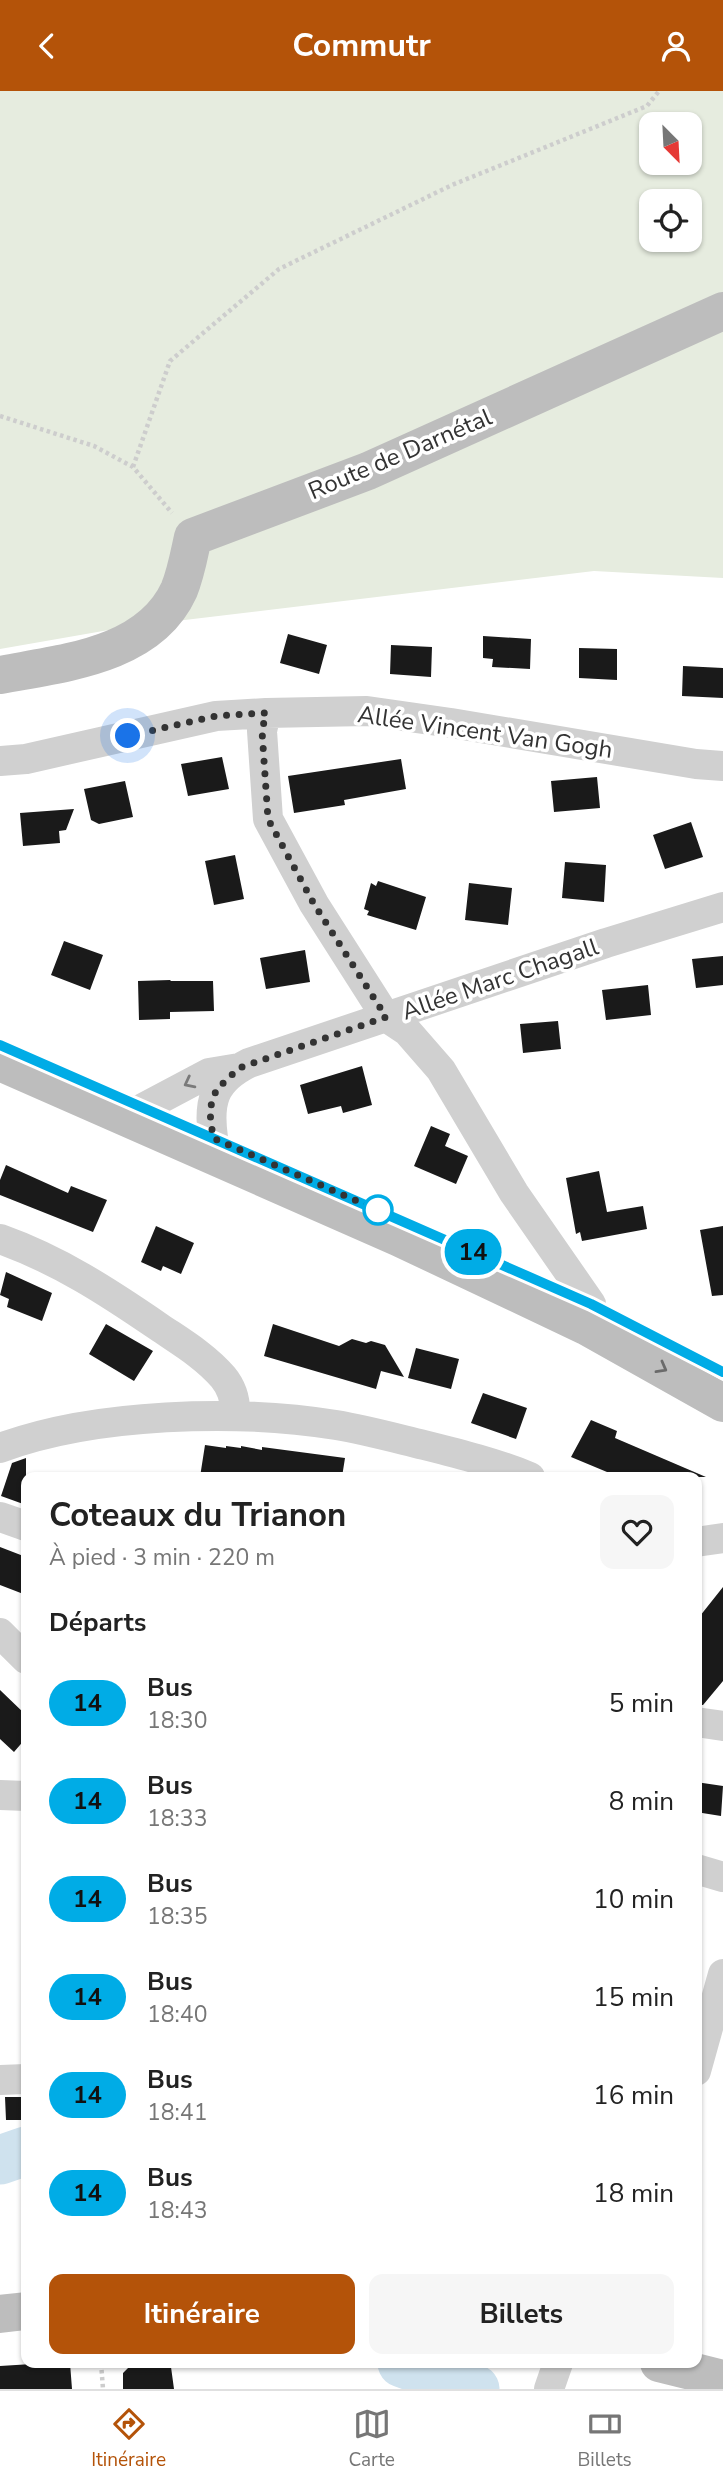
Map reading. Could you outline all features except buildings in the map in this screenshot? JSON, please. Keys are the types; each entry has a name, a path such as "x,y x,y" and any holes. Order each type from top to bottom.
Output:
{"main road":[{"name":"Route de Darnétal","path":"193,537 368,471 723,311"},
{"path":"0,675 64,663 126,643 150,628 169,607 184,575 193,537"},
{"path":"0,1045 591,1304 723,1372"},
{"path":"0,1062 398,1237 586,1326 723,1403"},
{"path":"0,2314 21,2312"},
{"path":"679,2368 723,2379"}],"street":[{"name":"Allée Vincent Van Gogh","path":"0,761 26,759 216,716 367,712 452,723 695,764 723,766"},
{"path":"266,713 262,731 268,819 314,904 386,1017 407,1031 441,1070 514,1193 591,1304"},
{"name":"Allée Marc Chagall","path":"143,1108 209,1073 239,1068 606,943 723,907"},
{"path":"213,1138 210,1113 212,1100 217,1089 239,1068"},
{"path":"0,1238 39,1253 72,1270 197,1353 224,1378 235,1397 235,1416"},
{"path":"0,1448 72,1429 122,1422 235,1416 290,1419 373,1433 468,1456 515,1472"},
{"path":"0,1517 21,1524"},
{"path":"702,1542 723,1540"},
{"path":"0,1633 21,1654"},
{"path":"702,1722 723,1726"},
{"path":"0,1795 21,1796"},
{"path":"702,1871 723,1877"},
{"path":"702,2049 723,1973"},
{"path":"0,2080 21,2079"},
{"path":"549,2389 556,2368"}],"path":[{"path":"132,467 170,361 279,269 452,185 646,106 659,91"},
{"path":"0,416 94,446 132,467 193,537"},
{"path":"101,2368 103,2389"}],"shaded area":[{"path":"0,91 723,91 723,578 594,571 126,627 0,649"}],"waterway":[{"path":"0,2160 21,2153"},
{"path":"416,2368 475,2389"}],"bus line":[{"name":"14","path":"0,1045 591,1304 723,1372"}],"route":[{"path":"128,736 216,716 266,713 262,731 268,819 314,904 386,1017 239,1068 217,1089 212,1100 210,1113 213,1138 380,1211 378,1210"}]}
